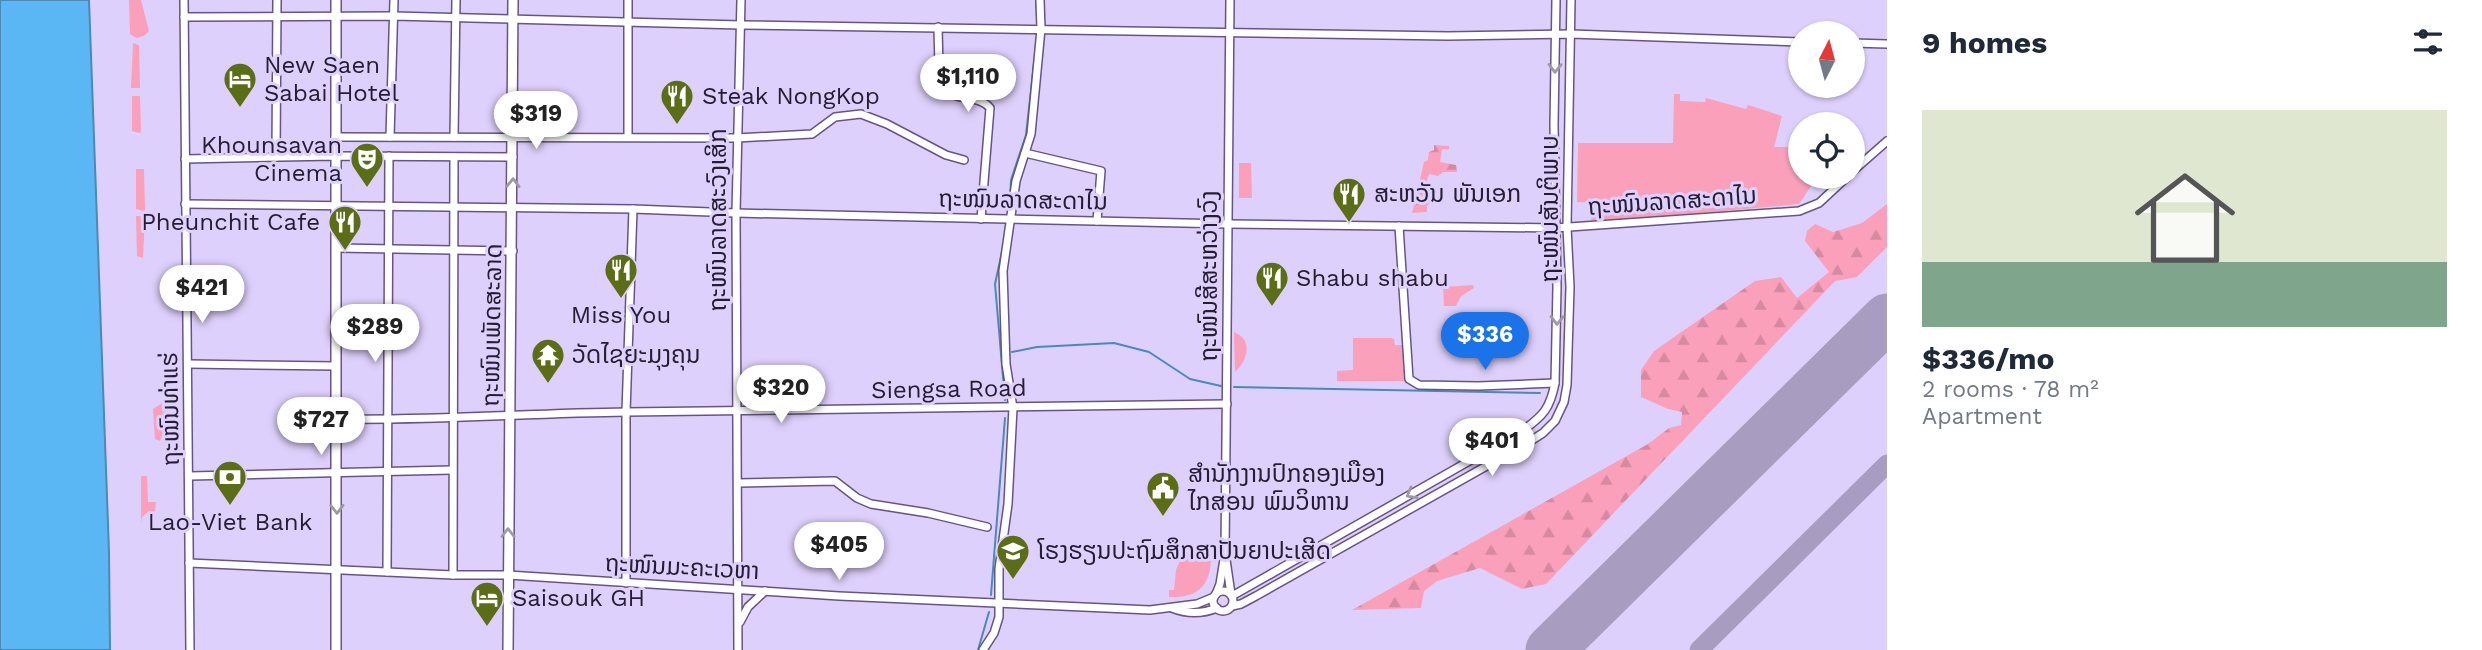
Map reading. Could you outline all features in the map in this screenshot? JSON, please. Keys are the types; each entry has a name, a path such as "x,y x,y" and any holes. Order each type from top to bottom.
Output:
{"main road":[{"path":"336,0 336,650"},
{"name":"ຖະໜົນເພັດສະລາດ","path":"509,650 513,0"}],"street":[{"name":"ຖະໜົນທ່າແຮ່","path":"184,0 190,650"},
{"path":"276,157 277,0"},
{"path":"390,137 394,0"},
{"path":"454,137 456,0"},
{"path":"628,0 628,137"},
{"name":"ຖະໜົນລາດສະວົງເສິກ","path":"738,650 736,213 741,0"},
{"path":"983,650 994,633 999,617 999,569 1008,504 1013,408 1006,364 1003,271 1016,181 1031,134 1041,29 1040,0"},
{"name":"ຖະໜົນສີສະຫວ່າງວົງ","path":"1225,553 1230,0"},
{"name":"ຖະໜົນສັນຕິພາບ","path":"1231,595 1522,431 1545,413 1555,383 1556,0"},
{"name":"ຖະໜົນສັນຕິພາບ","path":"1232,606 1241,604 1529,442 1555,421 1564,402 1567,385 1571,0"},
{"path":"184,17 394,16 741,25 1448,36 1571,34 1788,42"},
{"path":"938,27 939,68 946,92 954,97 985,103 990,108 981,219"},
{"path":"1866,43 1887,44"},
{"path":"335,137 737,138 812,134 835,117 862,114 946,155 964,160"},
{"path":"1865,161 1887,141"},
{"path":"1025,153 1101,171 1097,221"},
{"path":"387,572 388,156"},
{"path":"453,575 454,157"},
{"path":"185,159 513,157"},
{"name":"ຖະໜົນລາດສະດາໄນ","path":"185,204 633,209 981,219 1555,228 1804,210 1819,203 1834,189"},
{"path":"626,583 626,412 633,209"},
{"path":"1399,226 1409,379 1419,385 1555,383"},
{"path":"337,248 513,251"},
{"path":"188,364 335,366"},
{"name":"Siengsa Road","path":"336,419 452,419 626,412 1227,404"},
{"path":"190,476 452,470"},
{"path":"738,483 835,481 857,498 871,504 928,513 987,527"},
{"path":"1217,608 1214,603 1215,596 1220,584 1225,553"},
{"path":"1171,607 1180,611 1201,613 1217,608 1227,610 1232,606 1225,553"},
{"name":"ຖະໜົນມະຄະເວຫາ","path":"190,564 508,575 999,604 1150,610 1171,607"},
{"path":"738,630 748,607 765,590"},
{"path":"1171,607 1197,604 1224,591 1231,595"}],"green space":[{"path":"129,0 141,0 149,31 144,36 136,38 130,34"},
{"path":"133,43 139,45 140,88 131,88"},
{"path":"1674,94 1680,94 1680,101 1705,102 1706,98 1746,109 1748,105 1782,116 1774,147 1788,147 1788,189 1809,189 1799,204 1591,223 1592,214 1595,214 1595,203 1577,202 1578,143 1673,143"},
{"path":"132,96 140,96 139,133 132,131"},
{"path":"1434,145 1449,146 1449,149 1442,149 1440,162 1456,165 1457,172 1443,172 1438,176 1429,174 1425,186 1430,191 1431,201 1427,212 1412,213 1424,162 1428,160 1429,152 1434,150"},
{"path":"1239,163 1251,163 1252,198 1239,198"},
{"path":"136,169 144,169 143,211 136,209"},
{"path":"1887,204 1887,247 1857,277 1835,281 1546,584 1522,589 1480,568 1437,581 1424,591 1421,608 1352,610 1648,444 1669,428 1681,425 1682,412 1641,397 1641,370 1654,351 1755,281 1781,277 1797,298 1829,272 1805,241 1807,231 1815,224 1833,232 1862,223"},
{"path":"136,216 145,216 143,258 137,256"},
{"path":"1473,285 1474,288 1461,296 1456,306 1444,306 1443,287"},
{"path":"1234,332 1246,345 1243,362 1235,372"},
{"path":"1353,338 1391,338 1394,339 1395,345 1405,345 1406,381 1337,381 1337,371 1353,370"},
{"path":"164,381 171,382 172,408 160,441 155,439 153,409 164,402"},
{"path":"141,476 147,476 148,502 156,502 155,511 149,511 142,517 141,523"},
{"path":"1181,558 1211,561 1210,570 1199,590 1187,596 1169,597 1169,590 1174,590 1176,570"}],"water":[{"path":"0,0 89,0 109,552 110,650 0,650"}],"waterway":[{"path":"1036,0 1037,13"},
{"path":"1010,202 1011,180 1026,135 1037,36"},
{"path":"1003,247 995,284 1005,400"},
{"path":"1012,352 1037,347 1114,343 1149,352 1190,379 1221,386"},
{"path":"1234,387 1540,393"},
{"path":"991,595 1005,418"},
{"path":"978,650 989,612"}],"taxiway":[{"path":"1699,650 1887,464"}],"runway":[{"path":"1550,650 1887,318"}],"place":[{"name":"New Saen Sabai Hotel","path":"240,109"},
{"name":"Steak NongKop","path":"677,126"},
{"name":"Khounsavan Cinema","path":"367,189"},
{"name":"ສະຫວັນ ພັນເອກ","path":"1349,224"},
{"name":"Pheunchit Cafe","path":"345,252"},
{"name":"Miss You","path":"621,300"},
{"name":"Shabu shabu","path":"1272,308"},
{"name":"ວັດໄຊຍະມຸງຄຸນ","path":"548,385"},
{"name":"Lao-Viet Bank","path":"230,507"},
{"name":"ສຳນັກງານປົກຄອງເມືອງ ໄກສອນ ພົມວິຫານ","path":"1163,518"},
{"name":"ໂຮງຮຽນປະຖົມສຶກສາປັນຍາປະເສີດ","path":"1013,581"},
{"name":"Saisouk GH","path":"487,628"}]}
